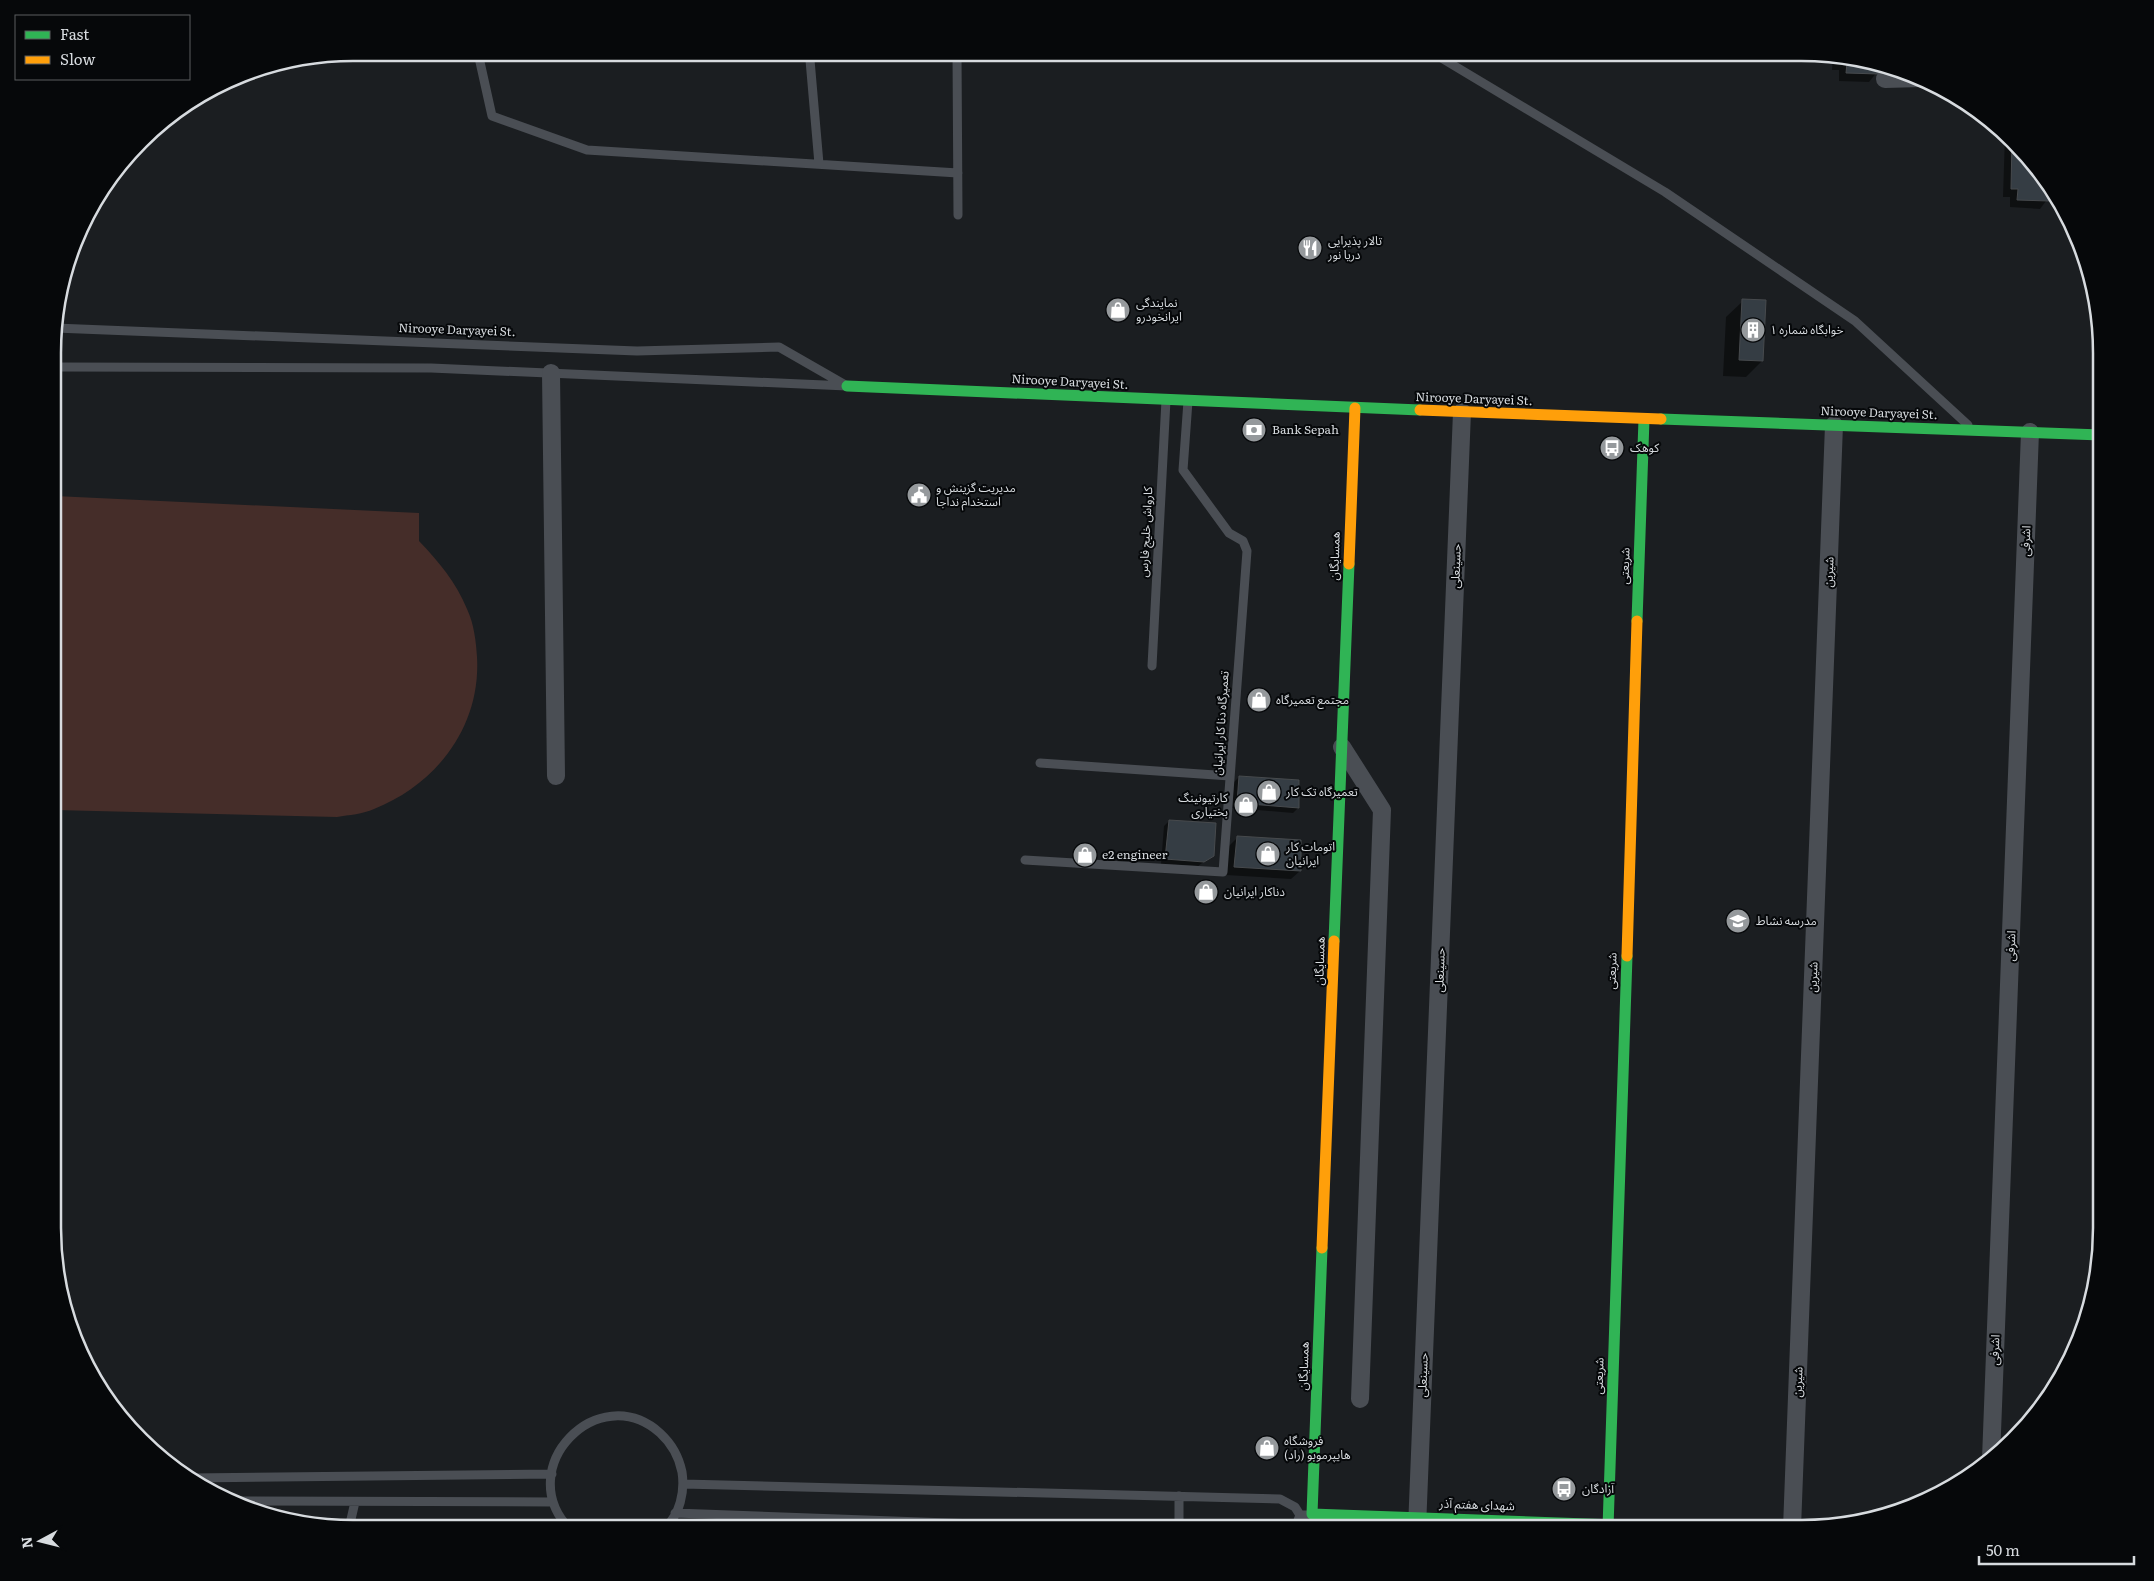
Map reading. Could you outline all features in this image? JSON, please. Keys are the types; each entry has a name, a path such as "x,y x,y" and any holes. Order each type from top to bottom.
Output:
{"street":[{"path":"1885,79 1900,79"},
{"path":"551,373 556,776"},
{"name":"Nirooye Daryayei St.","path":"847,386 1355,408 2093,435"},
{"name":"همسایگان","path":"1306,1515 1342,747 1355,408"},
{"name":"حسینعلی","path":"1417,1520 1462,412"},
{"name":"شریعتی","path":"1608,1520 1644,419"},
{"name":"شیرین","path":"1792,1520 1834,425"},
{"name":"اشرفی","path":"1991,1448 2030,432"},
{"path":"1342,747 1382,810 1360,1399"},
{"name":"شهدای هفتم آذر","path":"1306,1515 1339,1520"}],"lane":[{"path":"480,61 492,116 587,150 958,173"},
{"path":"810,61 819,164"},
{"path":"958,61 958,215"},
{"path":"1448,62 1665,192 1855,321 1973,430"},
{"name":"Nirooye Daryayei St.","path":"63,328 638,351 779,347 847,386"},
{"name":"Nirooye Daryayei St.","path":"61,367 431,368 847,386"},
{"name":"کارواش خلیج فارس","path":"1152,666 1166,400"},
{"name":"تعمیرگاه دنا کار ایرانیان","path":"1026,860 1223,872 1247,551 1243,541 1229,533 1184,470 1188,401"},
{"path":"1040,763 1230,776"},
{"path":"562,1520 553,1502 550,1481 555,1458 566,1439 585,1424 607,1417 630,1417 651,1426 668,1441 680,1461 683,1484 680,1505 672,1520"},
{"path":"202,1478 552,1474"},
{"path":"683,1484 1280,1499 1306,1515 1302,1520"},
{"path":"1179,1496 1179,1520"},
{"path":"250,1501 553,1502"},
{"path":"351,1520 354,1502"},
{"path":"675,1513 865,1520"}],"shaded area":[{"path":"61,496 419,513 419,541 458,590 473,627 477,657 476,682 471,706 463,729 451,750 417,784 397,798 370,811 337,817 61,810"}],"building":[{"path":"1847,65 1879,72 1879,74 1846,73"},
{"path":"2012,152 2032,175 2049,201 2017,200 2018,189 2011,189"},
{"name":"خوابگاه شماره ۱","path":"1742,299 1766,300 1763,361 1739,360"},
{"name":"تعمیرگاه تک کار","path":"1239,776 1299,780 1299,808 1237,803"},
{"path":"1169,820 1216,823 1214,856 1204,862 1165,859"},
{"name":"اتومات کار ایرانیان","path":"1237,836 1301,840 1301,871 1234,867"}],"traffic: fast":[{"path":"847,386 1420,410"},
{"path":"1637,621 1644,419"},
{"path":"1661,419 2093,435"},
{"path":"1334,941 1349,564"},
{"path":"1608,1520 1627,956"},
{"path":"1322,1248 1312,1514 1479,1520"}],"traffic: slow":[{"path":"1349,564 1355,408"},
{"path":"1420,410 1661,419"},
{"path":"1627,956 1637,621"},
{"path":"1322,1248 1334,941"}],"place":[{"name":"تالار پذیرایی دریا نور","path":"1310,248"},
{"name":"نمایندگی ایرانخودرو","path":"1118,310"},
{"name":"خوابگاه شماره ۱","path":"1753,330"},
{"name":"Bank Sepah","path":"1254,430"},
{"name":"کوهک","path":"1612,448"},
{"name":"مدیریت گزینش و استخدام نداجا","path":"919,495"},
{"name":"مجتمع تعمیرگاه","path":"1259,700"},
{"name":"تعمیرگاه تک کار","path":"1269,792"},
{"name":"کارتیونینگ بختیاری","path":"1246,805"},
{"name":"اتومات کار ایرانیان","path":"1268,854"},
{"name":"e2 engineer","path":"1085,855"},
{"name":"دناکار ایرانیان","path":"1206,892"},
{"name":"مدرسه نشاط","path":"1738,921"},
{"name":"فروشگاه هایپرموبو (راد)","path":"1267,1448"},
{"name":"آزادگان","path":"1564,1489"}]}
